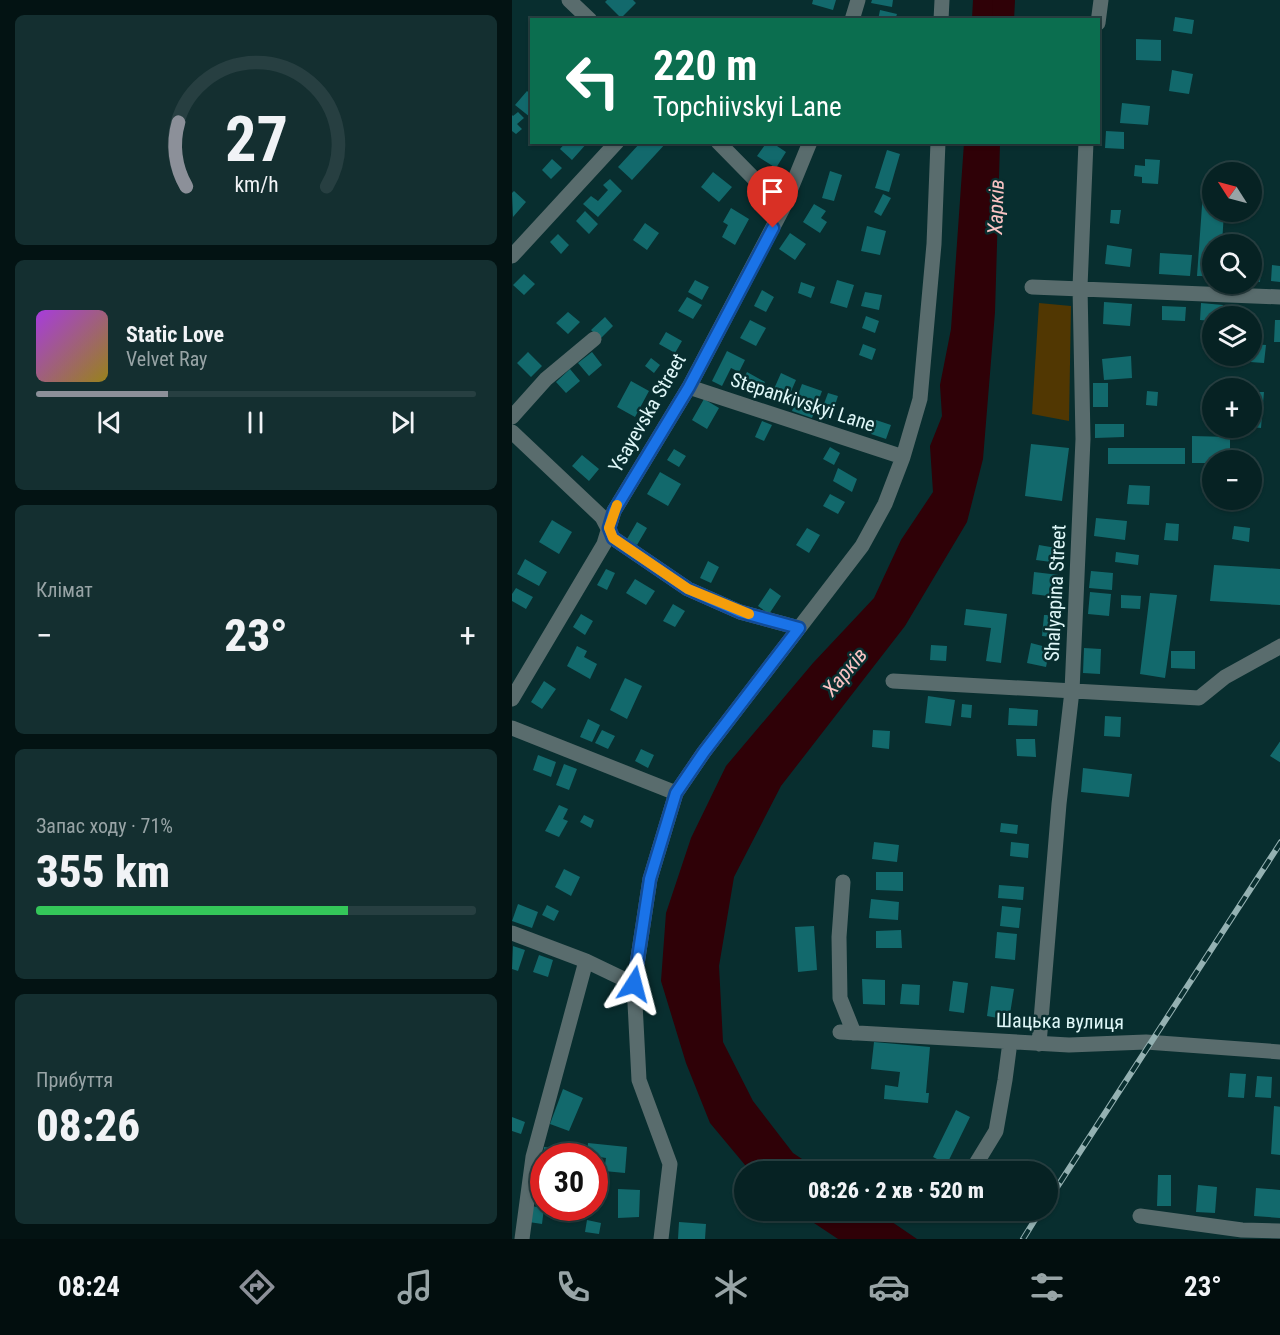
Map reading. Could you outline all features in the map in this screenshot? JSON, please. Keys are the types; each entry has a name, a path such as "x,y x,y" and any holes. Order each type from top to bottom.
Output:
{"street":[{"path":"569,0 588,18"},
{"path":"853,18 858,0"},
{"path":"941,18 942,0"},
{"path":"1099,18 1101,0"},
{"path":"512,256 615,144"},
{"path":"720,144 783,208"},
{"name":"Ysayevska Street","path":"512,699 604,544 614,511 689,387 783,208 809,144"},
{"path":"661,1239 670,1164 639,1080 634,984 650,879 676,793 704,752 862,546 885,504 903,458 920,399 934,244 938,144"},
{"name":"Shalyapina Street","path":"1039,1044 1059,804 1072,691 1083,439 1080,287 1086,144"},
{"path":"1032,287 1080,287 1280,297"},
{"path":"512,417 546,379 594,339"},
{"name":"Stepankivskyi Lane","path":"689,387 903,458"},
{"path":"512,432 602,518 613,538 688,589 740,612 799,628"},
{"path":"893,681 1199,698 1225,677 1280,646"},
{"path":"512,728 676,793"},
{"name":"Шацька вулиця","path":"843,882 839,937 840,998 847,1033 1069,1045 1146,1042 1280,1052"},
{"path":"512,933 634,984"},
{"path":"522,1239 533,1157 586,962"},
{"path":"978,1161 996,1131 1010,1042"},
{"path":"1140,1216 1241,1234 1280,1232"}],"shaded area":[{"path":"1039,303 1071,306 1069,421 1032,414"}],"water":[{"path":"973,0 1002,0 1002,18 972,18"},
{"path":"964,144 1000,144 995,312 983,459 967,522 905,626 781,786 734,877 719,966 723,1042 753,1101 793,1153 805,1161 742,1161 710,1123 686,1063 661,981 666,913 691,838 726,766 813,663 874,598 901,540 933,492 930,446 942,416 940,385 951,329"},
{"path":"811,1221 891,1221 917,1239 838,1239"}],"building":[{"path":"607,0 633,0 636,3 621,18 605,2"},
{"path":"813,0 836,0 833,10 812,4"},
{"path":"872,0 893,0 892,7 871,3"},
{"path":"880,10 897,14 896,18 878,18"},
{"path":"1175,17 1194,20 1192,34 1173,31"},
{"path":"1136,39 1161,40 1161,61 1136,60"},
{"path":"1172,70 1193,74 1189,94 1169,91"},
{"path":"527,91 530,93 530,117 515,105"},
{"path":"1122,103 1150,106 1148,125 1120,123"},
{"path":"518,112 524,118 517,124 522,129 516,134 512,131 512,115"},
{"path":"1106,131 1124,132 1124,149 1105,148"},
{"path":"564,144 586,144 572,160 560,149"},
{"path":"639,144 665,144 632,180 618,167"},
{"path":"766,144 774,144 786,152 776,168 757,156"},
{"path":"887,150 900,154 889,192 875,188"},
{"path":"552,159 562,168 551,179 542,170"},
{"path":"1145,159 1160,160 1158,184 1142,183 1142,177 1134,176 1135,165 1145,166"},
{"path":"830,171 842,175 834,201 822,198"},
{"path":"713,172 732,187 719,202 701,187"},
{"path":"610,179 622,191 598,217 583,204 591,196 598,201 608,190 603,185"},
{"path":"514,191 526,202 513,217 512,193"},
{"path":"883,194 891,198 881,216 874,212"},
{"path":"814,204 826,211 821,218 827,222 820,233 803,222"},
{"path":"1202,206 1202,222 1223,222 1223,234 1202,234 1202,276 1197,276"},
{"path":"731,208 749,219 735,245 722,237 728,225 723,222"},
{"path":"1111,210 1121,210 1119,224 1110,223"},
{"path":"585,211 598,224 589,234 576,221"},
{"path":"645,223 659,233 647,250 633,240"},
{"path":"867,226 886,231 880,255 861,251"},
{"path":"790,233 806,244 795,260 779,249"},
{"path":"558,234 569,245 561,254 550,242"},
{"path":"1107,245 1132,249 1130,267 1105,264"},
{"path":"1160,253 1192,255 1190,276 1159,274"},
{"path":"1272,265 1281,266 1281,282 1271,281"},
{"path":"524,274 535,284 524,295 513,285"},
{"path":"695,280 709,287 702,300 688,292"},
{"path":"837,280 854,285 847,308 830,303"},
{"path":"801,282 815,287 811,298 798,293"},
{"path":"762,290 774,297 766,312 754,306"},
{"path":"865,292 882,295 879,310 861,306"},
{"path":"687,297 702,305 693,319 678,311"},
{"path":"1104,302 1132,304 1130,326 1103,324"},
{"path":"1201,303 1223,305 1202,306 1202,320 1200,320"},
{"path":"1162,306 1186,307 1185,321 1162,320"},
{"path":"568,312 580,322 568,334 556,323"},
{"path":"866,316 879,321 875,333 862,328"},
{"path":"605,317 613,326 600,339 591,330"},
{"path":"750,320 766,328 756,346 740,338"},
{"path":"1275,320 1281,320 1281,342 1274,342"},
{"path":"666,332 682,341 675,353 659,344"},
{"path":"863,344 876,349 872,360 859,355"},
{"path":"1262,345 1266,345 1264,363 1262,363"},
{"path":"727,351 745,360 739,372 731,368 722,386 712,381"},
{"path":"528,352 542,366 531,377 517,363"},
{"path":"592,352 602,365 589,376 578,363"},
{"path":"1131,356 1132,378 1104,380 1102,359"},
{"path":"651,358 660,365 654,373 645,366"},
{"path":"570,369 580,381 566,393 556,382"},
{"path":"747,372 765,382 760,392 742,382"},
{"path":"781,373 796,380 785,405 770,398"},
{"path":"631,381 649,391 635,417 617,407"},
{"path":"1093,383 1108,383 1108,407 1093,407"},
{"path":"802,384 822,391 812,418 792,411"},
{"path":"1147,391 1158,392 1157,406 1146,405"},
{"path":"1262,392 1264,392 1262,416"},
{"path":"828,393 838,396 830,420 819,417"},
{"path":"704,399 719,408 707,429 692,420"},
{"path":"876,420 891,425 886,439 871,434"},
{"path":"762,421 772,425 764,441 755,437"},
{"path":"1095,424 1124,424 1124,437 1095,438"},
{"path":"1192,436 1230,438 1230,450 1202,450 1202,463 1192,463"},
{"path":"1031,444 1069,448 1062,501 1025,496"},
{"path":"830,447 840,453 834,465 823,459"},
{"path":"1108,448 1185,448 1185,464 1108,464"},
{"path":"674,449 686,456 679,467 667,460"},
{"path":"582,455 599,469 589,481 572,466"},
{"path":"838,468 857,479 852,492 833,481"},
{"path":"660,472 681,484 668,506 647,494"},
{"path":"1129,485 1150,486 1149,505 1127,504"},
{"path":"830,494 845,502 838,514 823,506"},
{"path":"1096,518 1127,521 1125,540 1094,536"},
{"path":"552,520 572,532 559,554 539,542"},
{"path":"637,522 647,528 637,545 627,539"},
{"path":"1166,523 1179,524 1178,541 1164,540"},
{"path":"1234,526 1250,528 1249,542 1232,539"},
{"path":"807,528 820,535 809,553 796,545"},
{"path":"1039,545 1062,549 1059,563 1036,560"},
{"path":"1116,552 1139,555 1138,565 1115,562"},
{"path":"525,559 547,572 539,586 517,574"},
{"path":"708,561 719,567 711,583 700,578"},
{"path":"1214,565 1281,569 1281,605 1210,601"},
{"path":"606,569 615,573 607,590 597,585"},
{"path":"1091,571 1113,573 1112,590 1089,588"},
{"path":"1034,572 1059,575 1056,597 1032,594"},
{"path":"635,579 655,591 646,605 626,593"},
{"path":"516,588 533,597 526,609 512,601 512,594"},
{"path":"770,588 781,596 769,614 758,606"},
{"path":"1090,592 1111,594 1109,616 1088,614"},
{"path":"1150,593 1177,595 1165,678 1140,674"},
{"path":"1121,595 1141,596 1140,609 1121,608"},
{"path":"673,604 685,611 675,627 663,621"},
{"path":"966,609 1007,614 1001,663 986,661 991,628 964,625"},
{"path":"581,614 593,621 585,635 573,627"},
{"path":"1044,615 1053,615 1051,637 1042,636"},
{"path":"1031,643 1050,648 1046,667 1027,663"},
{"path":"931,645 947,646 946,661 930,660"},
{"path":"577,646 587,651 584,657 597,664 590,679 567,666"},
{"path":"1084,648 1101,649 1100,674 1083,673"},
{"path":"1171,651 1195,651 1195,669 1171,668"},
{"path":"625,678 642,686 627,719 610,710"},
{"path":"544,681 556,689 542,709 531,702"},
{"path":"928,696 955,700 951,726 925,723"},
{"path":"962,704 972,705 971,718 961,717"},
{"path":"1009,708 1038,710 1037,726 1008,725"},
{"path":"1105,716 1121,717 1120,737 1104,736"},
{"path":"588,719 600,725 592,742 580,737"},
{"path":"602,730 615,736 608,749 595,743"},
{"path":"873,730 890,731 889,749 872,747"},
{"path":"1016,739 1035,739 1036,757 1017,756"},
{"path":"1281,740 1281,763 1270,756"},
{"path":"641,749 654,755 648,768 635,761"},
{"path":"538,755 556,762 551,777 533,770"},
{"path":"564,764 577,769 569,790 556,785"},
{"path":"1083,768 1132,774 1129,797 1081,792"},
{"path":"559,805 568,809 563,819 568,821 559,837 545,831"},
{"path":"584,815 594,820 591,828 580,822"},
{"path":"1001,823 1018,825 1017,834 1000,832"},
{"path":"874,842 899,845 897,862 872,859"},
{"path":"1011,842 1029,844 1028,858 1010,856"},
{"path":"564,869 580,877 571,896 555,887"},
{"path":"876,872 903,872 903,891 876,890"},
{"path":"999,885 1024,887 1023,900 998,898"},
{"path":"871,899 899,902 898,920 869,918"},
{"path":"518,904 538,912 532,928 512,921"},
{"path":"547,905 559,911 554,921 542,915"},
{"path":"1002,906 1021,908 1019,928 1000,926"},
{"path":"814,926 817,970 798,972 795,927"},
{"path":"901,930 902,948 876,948 876,931"},
{"path":"997,932 1017,934 1015,960 995,958"},
{"path":"513,946 525,950 518,971 512,969"},
{"path":"539,955 553,960 548,977 533,972"},
{"path":"862,979 885,980 885,1005 863,1004"},
{"path":"953,981 968,983 964,1013 949,1011"},
{"path":"902,984 920,985 919,1005 900,1004"},
{"path":"991,986 1014,989 1009,1020 987,1016"},
{"path":"874,1042 930,1047 926,1093 929,1093 928,1103 884,1099 885,1085 898,1087 900,1072 871,1069"},
{"path":"1230,1073 1246,1074 1244,1098 1228,1097"},
{"path":"1257,1076 1272,1077 1271,1098 1255,1097"},
{"path":"563,1089 583,1098 569,1131 550,1124"},
{"path":"1274,1106 1281,1107 1281,1155 1271,1154"},
{"path":"956,1110 970,1117 948,1161 941,1161 933,1157"},
{"path":"512,1117 525,1122 521,1134 512,1131"},
{"path":"608,1145 627,1147 625,1173 608,1171"},
{"path":"1158,1175 1171,1175 1171,1206 1157,1206"},
{"path":"1198,1185 1217,1187 1215,1213 1196,1212"},
{"path":"1256,1188 1281,1190 1281,1218 1254,1216"},
{"path":"618,1189 640,1190 639,1217 618,1218"},
{"path":"530,1214 530,1221 542,1221 542,1224 529,1222"},
{"path":"587,1221 601,1223 599,1234 585,1232"},
{"path":"679,1222 706,1224 705,1239 678,1239"}],"waterway":[{"name":"Харків","path":"1003,18 1004,0"}],"railway":[{"path":"1058,1186 1281,842"},
{"path":"1023,1239 1034,1221"}],"slow traffic":[{"path":"617,505 609,528 613,538 688,589 749,614"}],"route":[{"path":"634,984 650,879 676,793 704,752 799,628 740,612 688,589 613,538 609,528 614,511 689,387 773,228"}]}
